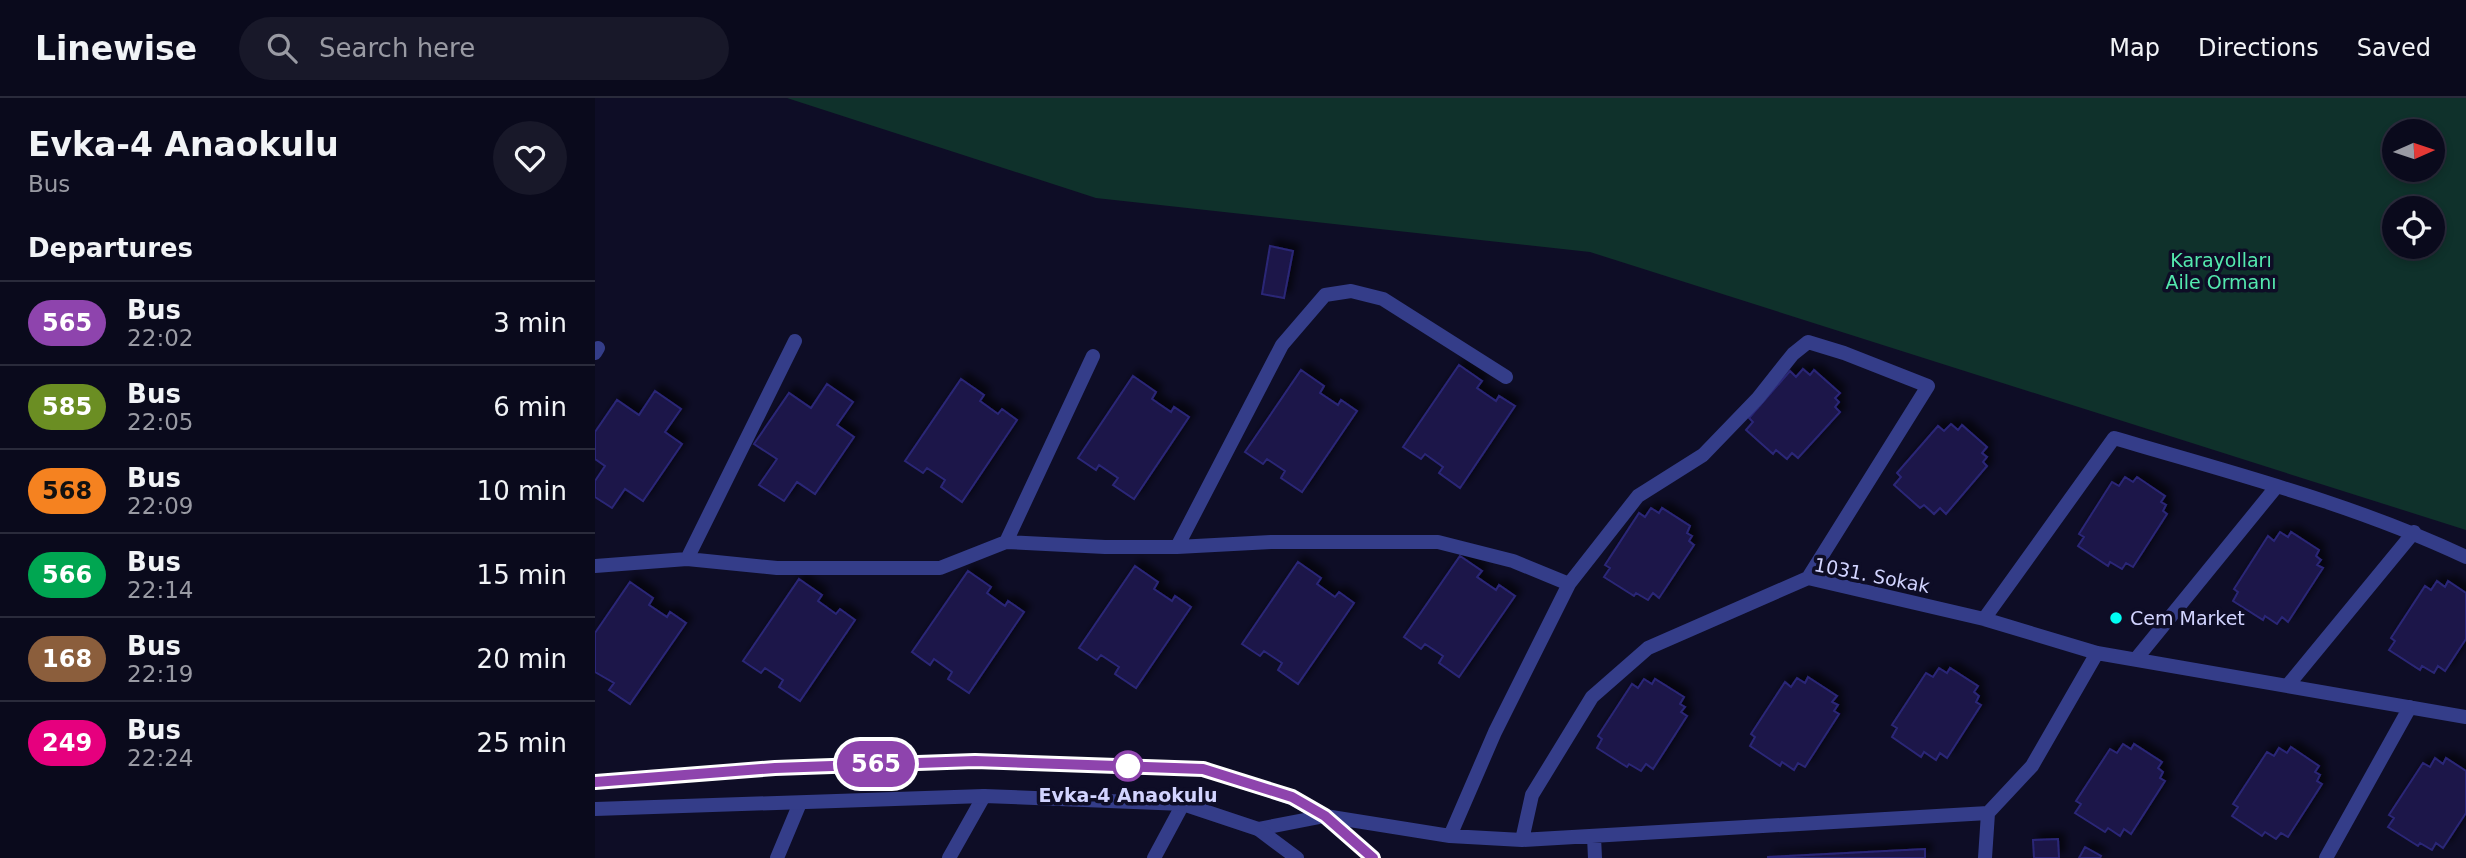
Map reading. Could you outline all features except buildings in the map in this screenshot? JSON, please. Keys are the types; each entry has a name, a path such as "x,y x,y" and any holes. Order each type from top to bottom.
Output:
{"street":[{"path":"1177,547 1282,345 1325,295 1351,291 1383,299 1506,377"},
{"path":"687,559 795,341"},
{"path":"1450,836 1495,732 1569,584 1638,496 1703,456 1758,398 1793,354 1808,342 1928,386 1808,579"},
{"path":"1006,542 1093,356"},
{"path":"1984,619 2114,438 2277,486 2414,532 2466,556"},
{"path":"2136,659 2277,486"},
{"path":"2288,685 2414,532"},
{"path":"595,566 687,559 778,568 940,568 1006,542 1105,547 1177,547 1271,542 1438,542 1513,561 1569,584"},
{"name":"1031. Sokak","path":"1522,840 1532,795 1591,697 1648,648 1808,579 1984,619 2097,653 2466,717"},
{"path":"1985,858 1988,813 2032,766 2097,653"},
{"path":"2326,858 2410,707"},
{"path":"595,782 775,768 975,761 1203,769 1292,797 1325,816 1373,858"},
{"path":"949,858 984,796"},
{"path":"595,809 984,796 1183,804 1258,828 1297,858"},
{"path":"777,858 800,803"},
{"path":"1154,858 1183,804"},
{"path":"1258,828 1325,816 1450,836 1522,840 1988,813"},
{"path":"1594,837 1595,858"}],"green space":[{"name":"Karayolları Aile Ormanı","path":"787,98 2466,98 2466,530 1590,252 1096,198"}],"bus line":[{"name":"565","path":"595,782 775,768 975,761 1203,769 1292,797 1325,816 1373,858"}],"place":[{"name":"Cem Market","path":"2116,618"},
{"name":"Evka-4 Anaokulu","path":"1128,766"}]}
